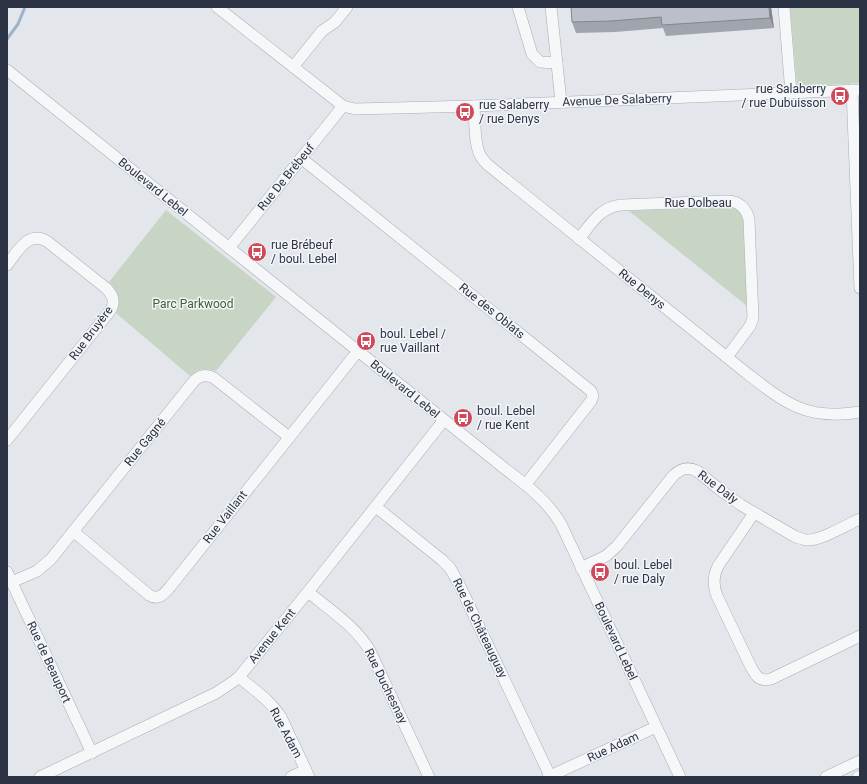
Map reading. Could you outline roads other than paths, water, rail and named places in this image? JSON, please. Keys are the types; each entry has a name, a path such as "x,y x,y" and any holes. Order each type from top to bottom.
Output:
{"street":[{"name":"Avenue De Salaberry","path":"217,7 343,106 360,110 856,90"},
{"path":"293,67 322,31 335,22 347,7"},
{"path":"518,7 532,54 540,62 557,63"},
{"path":"551,7 561,102"},
{"path":"784,7 791,93"},
{"name":"Boulevard Lebel","path":"7,70 526,484 541,498 553,512 582,568 680,777"},
{"path":"856,90 860,288"},
{"name":"Rue De Brébeuf","path":"229,248 343,106"},
{"name":"Rue Denys","path":"474,106 479,154 488,165 727,357 773,393 795,407 808,411 828,414 860,412"},
{"name":"Rue des Oblats","path":"301,158 591,391 593,396 591,401 526,484"},
{"name":"Rue Dolbeau","path":"579,239 600,214 606,209 614,206 728,201 741,205 747,213 749,220 753,318 750,326 727,357"},
{"name":"Rue Bruyère","path":"7,265 27,241 33,238 42,238 106,288 111,294 113,302 110,311 7,440"},
{"name":"Rue Vaillant","path":"74,532 149,595 155,597 160,596 170,587 358,351"},
{"name":"Rue Gagné","path":"12,582 37,571 55,555 194,381 199,377 209,376 214,378 289,438"},
{"name":"Avenue Kent","path":"40,777 216,693 239,677 444,420"},
{"name":"Rue Daly","path":"582,568 602,558 613,550 673,476 683,469 689,468 697,471 730,497 754,513 794,536 806,540 823,537 860,519"},
{"name":"Rue de Châteauguay","path":"376,507 442,560 453,572 460,584 549,776"},
{"path":"754,513 718,566 715,574 714,588 756,676 764,680 771,679 860,636"},
{"name":"Rue de Beauport","path":"7,572 92,752"},
{"name":"Rue Duchesnay","path":"308,592 353,629 366,644 429,777"},
{"name":"Rue Adam","path":"239,677 265,698 277,711 308,773"},
{"name":"Rue Adam","path":"549,776 656,727"},
{"path":"826,777 860,761"},
{"path":"291,777 308,773"}],"waterway":[{"path":"7,39 18,24 25,7"}],"place":[{"name":"rue Salaberry / rue Dubuisson","path":"840,96"},
{"name":"rue Salaberry / rue Denys","path":"465,112"},
{"name":"rue Brébeuf / boul. Lebel","path":"257,252"},
{"name":"boul. Lebel / rue Vaillant","path":"366,341"},
{"name":"boul. Lebel / rue Kent","path":"463,418"},
{"name":"boul. Lebel / rue Daly","path":"600,572"}],"park label":[{"name":"Parc Parkwood","path":"193,304"}]}
